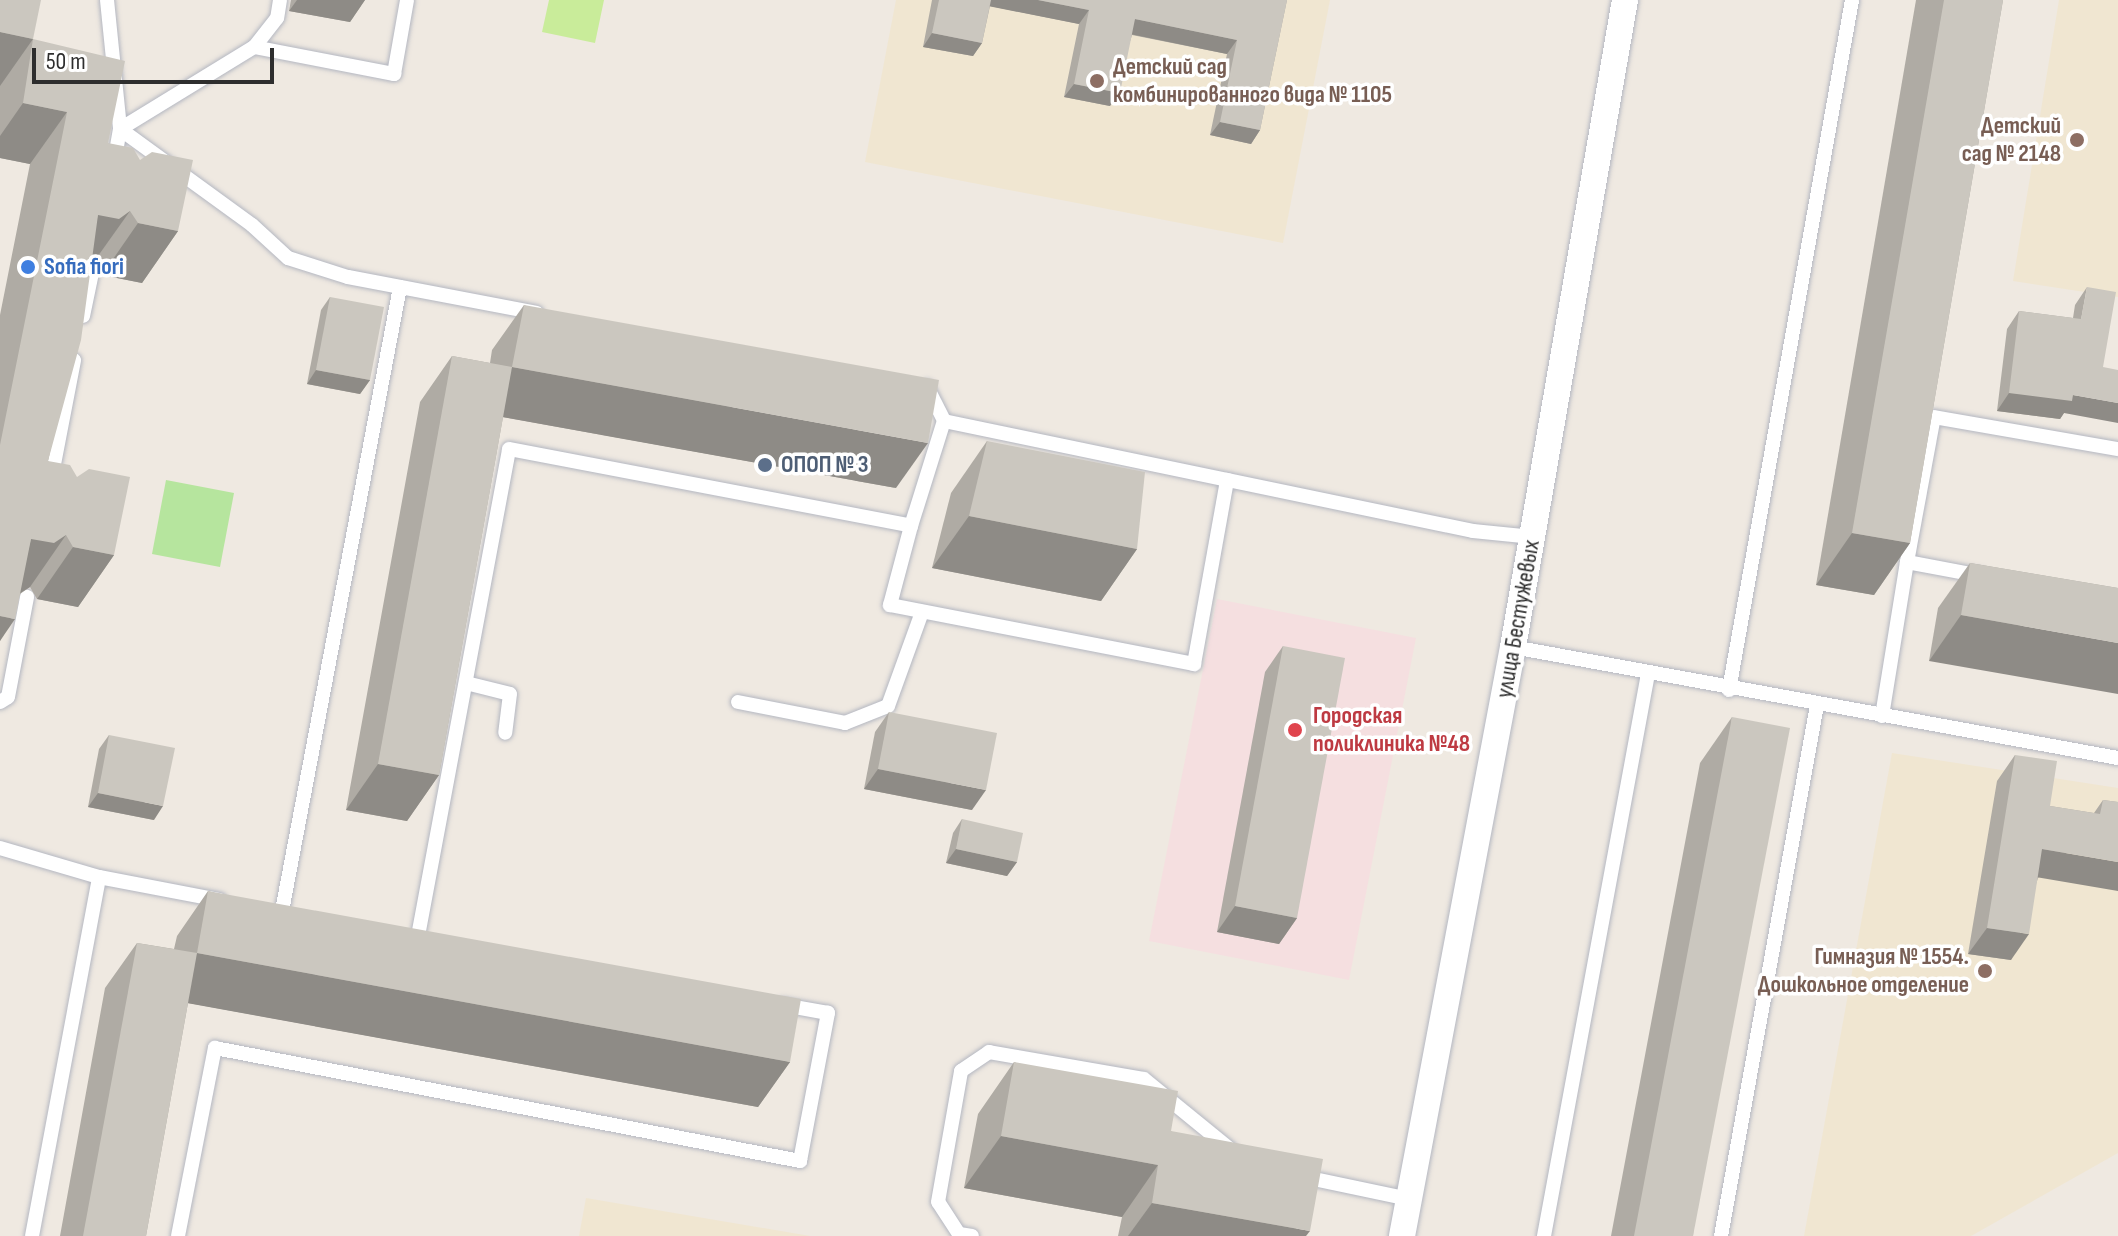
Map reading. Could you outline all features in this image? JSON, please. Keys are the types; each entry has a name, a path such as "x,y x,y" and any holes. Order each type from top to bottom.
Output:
{"street":[{"name":"улица Бестужевых","path":"1402,1236 1533,537 1625,0"}],"lane":[{"path":"107,0 120,129 111,173"},
{"path":"120,129 254,47 277,18 280,0"},
{"path":"254,47 394,74 407,0"},
{"path":"1729,690 1852,0"},
{"path":"120,129 252,225 288,258 400,287 552,316"},
{"path":"79,335 92,273"},
{"path":"282,911 400,287"},
{"path":"46,504 76,350"},
{"path":"914,385 929,387 944,421 890,605 1194,664 1227,480"},
{"path":"1882,716 1934,417 2118,449"},
{"path":"944,421 1473,531 1533,537"},
{"path":"418,936 509,449 911,526"},
{"path":"1907,562 1998,578"},
{"path":"0,702 8,697 27,597"},
{"path":"738,702 845,723 888,706 922,612"},
{"path":"1513,647 1729,690 2118,758"},
{"path":"1544,1236 1648,674"},
{"path":"466,683 510,694 505,733"},
{"path":"1721,1236 1817,705"},
{"path":"0,848 99,877 237,903"},
{"path":"32,1236 99,877"},
{"path":"178,1236 215,1048 800,1161 828,1013 767,1002"},
{"path":"972,1236 959,1234 938,1202 961,1071 989,1052 1144,1079 1240,1158"},
{"path":"1283,1173 1409,1199"}],"shaded area":[{"name":"Детский сад комбинированного вида № 1105","path":"896,0 1330,0 1283,243 865,162"},
{"name":"Детский сад № 2148","path":"2059,0 2118,0 2118,297 2013,281"},
{"name":"Городская поликлиника №48","path":"1217,599 1416,638 1349,980 1149,941"},
{"name":"Гимназия № 1554. Дошкольное отделение","path":"1892,753 2118,788 2118,1153 1971,1236 1804,1236"},
{"path":"586,1198 810,1236 579,1236"}],"green space":[{"path":"549,0 604,0 595,43 542,32"},
{"path":"166,480 234,493 220,567 152,554"}],"building":[{"path":"0,0 41,0 33,39 0,32"},
{"path":"939,0 991,0 982,43 932,33"},
{"path":"1038,0 1287,0 1260,130 1220,122 1237,40 1135,19 1120,93 1074,84 1089,10"},
{"path":"1944,0 2003,0 1910,543 1852,533"},
{"path":"33,39 125,61 108,143 133,148 140,160 152,152 193,160 178,231 138,223 130,211 119,219 98,215 81,340 48,461 70,465 77,477 89,469 130,477 114,555 73,547 66,535 54,543 31,539 15,619 0,616 0,445 67,112 23,103"},
{"path":"2087,287 2116,292 2103,367 2118,370 2118,403 2073,395 2072,401 2009,393 2019,311 2081,319"},
{"path":"330,297 384,307 370,380 316,370"},
{"path":"524,305 939,380 928,443 512,367"},
{"path":"452,356 512,367 439,775 378,764"},
{"path":"987,441 1145,472 1137,549 969,516"},
{"path":"1970,563 2118,588 2118,643 1961,615"},
{"path":"1283,646 1345,658 1297,918 1235,906"},
{"path":"889,712 997,733 986,790 878,769"},
{"path":"1732,717 1790,728 1693,1236 1634,1236"},
{"path":"109,735 175,748 163,806 98,793"},
{"path":"2015,755 2057,761 2050,806 2100,814 2103,800 2118,802 2118,862 2042,849 2029,934 1987,928"},
{"path":"962,819 1023,833 1017,862 956,849"},
{"path":"208,891 801,999 790,1062 197,953"},
{"path":"137,943 197,953 146,1236 83,1236"},
{"path":"1014,1062 1178,1091 1171,1131 1323,1159 1310,1231 1152,1203 1158,1165 1001,1136"}],"place":[{"name":"Детский сад комбинированного вида № 1105","path":"1097,81"},
{"name":"Детский сад № 2148","path":"2077,140"},
{"name":"Sofia fiori","path":"28,267"},
{"name":"ОПОП № 3","path":"765,465"},
{"name":"Городская поликлиника №48","path":"1295,730"},
{"name":"Гимназия № 1554. Дошкольное отделение","path":"1985,971"}]}
